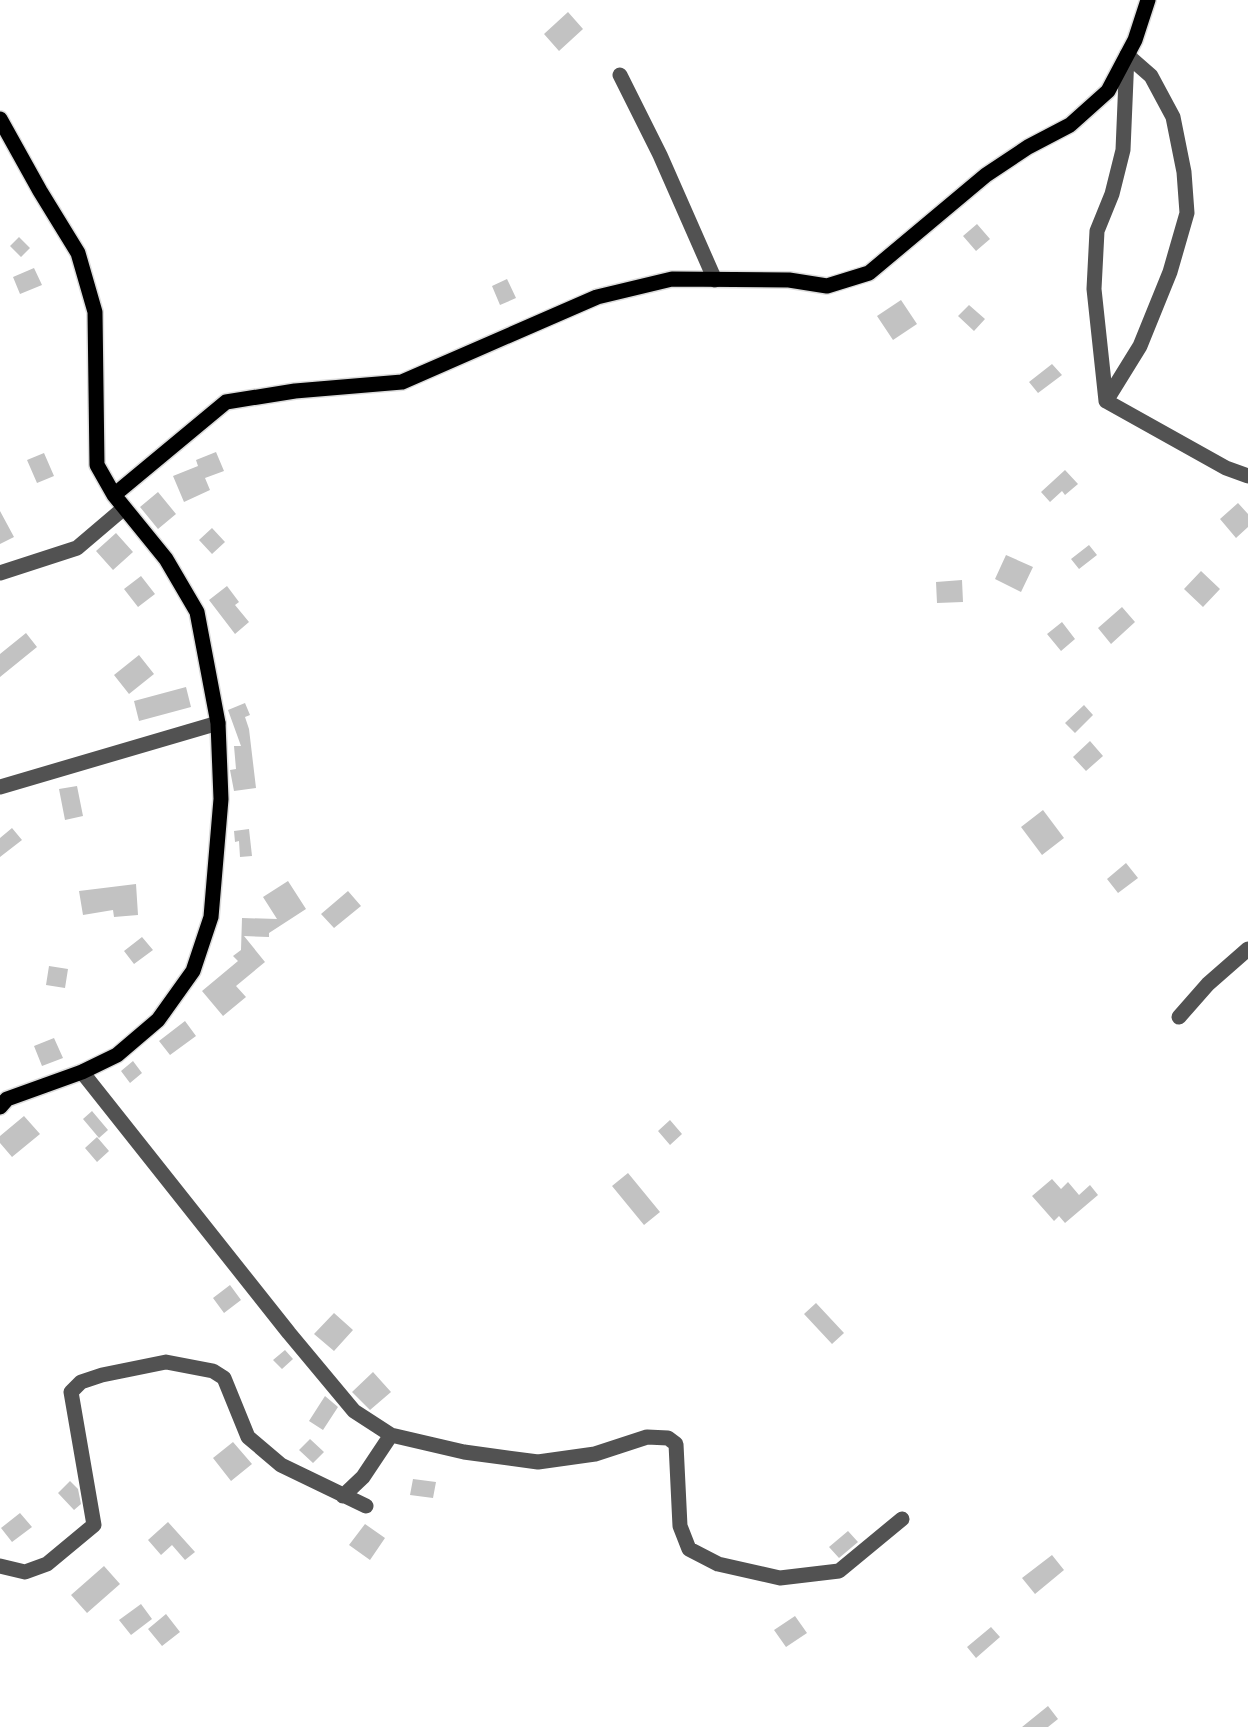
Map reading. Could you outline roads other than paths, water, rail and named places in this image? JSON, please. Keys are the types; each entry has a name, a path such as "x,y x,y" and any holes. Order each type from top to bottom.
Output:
{"main road":[{"path":"114,495 226,402 294,391 402,382 597,297 672,279 789,280 827,286 869,273 986,174 1028,147 1070,125 1108,91 1135,40 1148,0"},
{"path":"0,118 40,191 78,253 95,312 97,465 114,495 166,559 197,612 218,723 221,799 211,917 193,971 158,1020 117,1055 82,1072 7,1100 0,1107"}],"street":[{"path":"1106,401 1094,277 1097,231 1112,194 1123,150 1127,56"},
{"path":"1106,401 1140,346 1170,272 1187,213 1184,172 1173,117 1151,76 1127,56"},
{"path":"620,75 660,154 716,280"},
{"path":"1106,401 1226,468 1248,476"},
{"path":"0,573 77,548 124,508"},
{"path":"0,787 218,723"},
{"path":"1179,1017 1208,984 1248,949"},
{"path":"82,1072 289,1333 354,1411 392,1435 464,1452 538,1462 595,1454 647,1437 668,1438 676,1444 680,1526 689,1549 718,1564 780,1578 839,1571 902,1519"},
{"path":"0,1566 25,1572 47,1564 93,1525 72,1392 81,1382 102,1375 166,1362 213,1371 224,1378 248,1437 281,1466 366,1506"},
{"path":"343,1497 363,1477 392,1435"}]}
